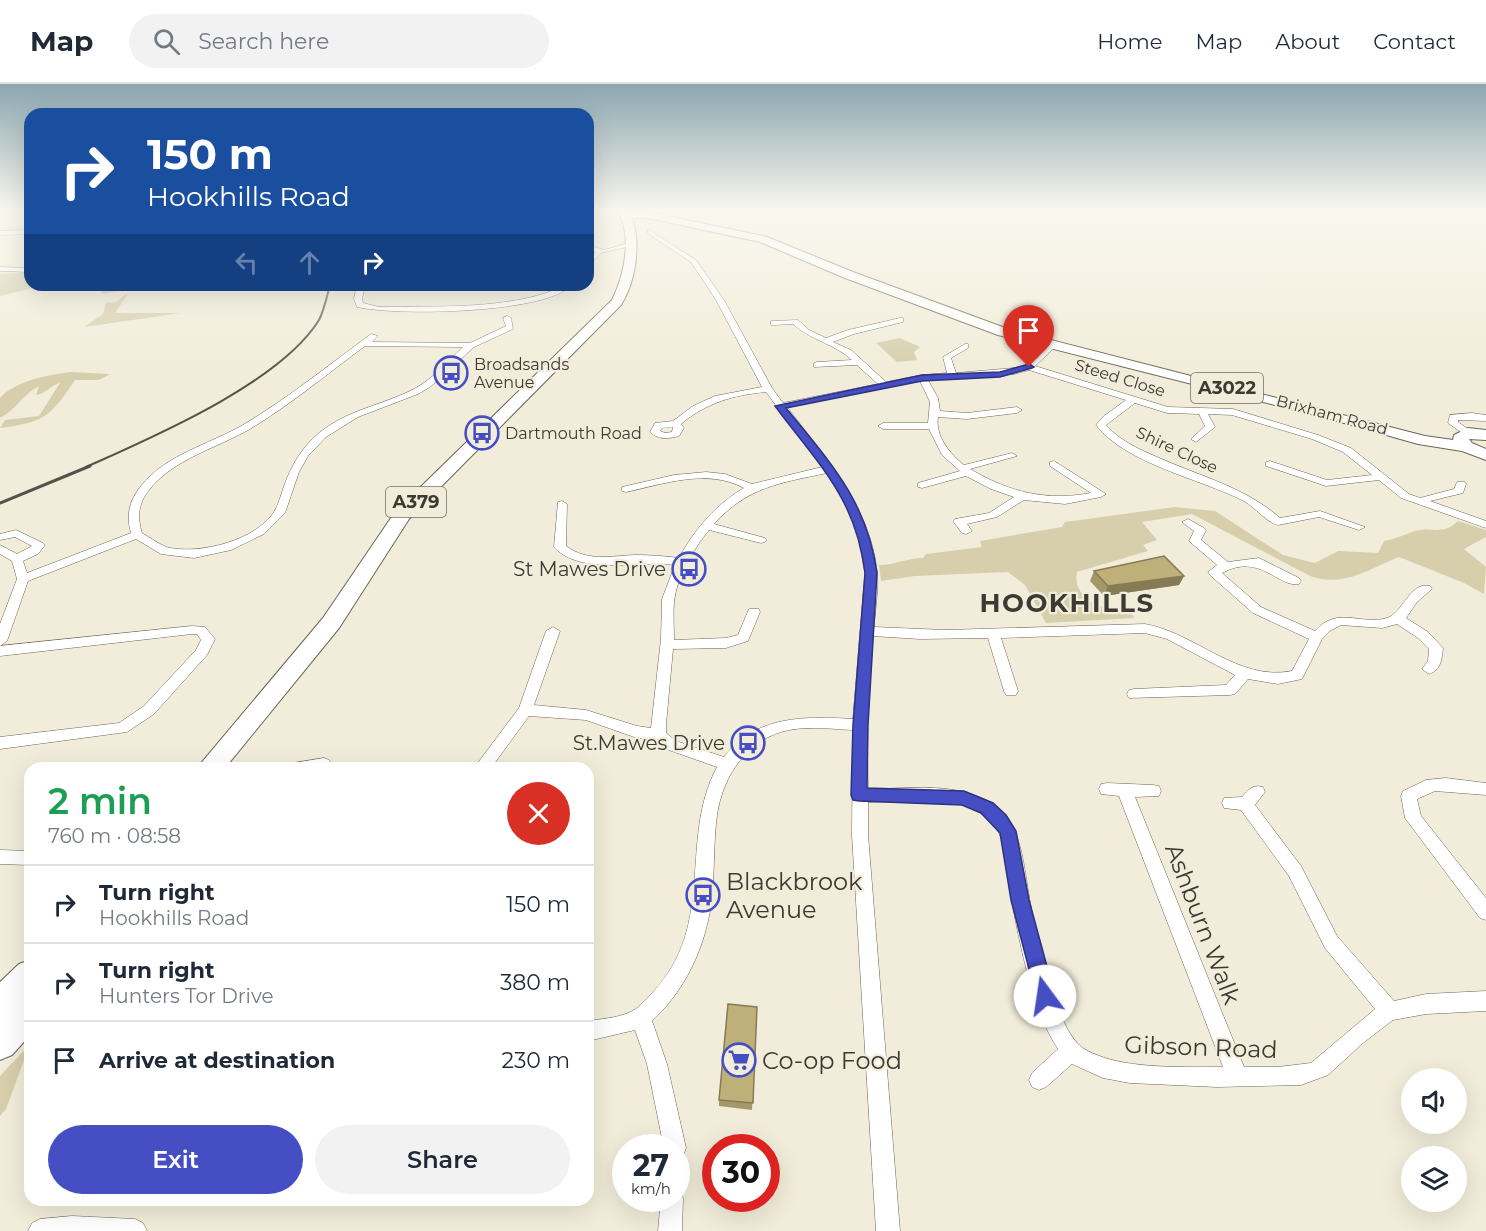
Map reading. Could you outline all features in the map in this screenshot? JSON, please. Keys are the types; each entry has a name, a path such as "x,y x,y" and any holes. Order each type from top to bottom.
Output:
{"main road":[{"name":"A379","path":"215,762 331,623 402,516 612,309 625,285 627,264"},
{"name":"Brixham Road","path":"826,264 983,325 1052,345 1170,373 1424,441 1486,435"},
{"name":"Brixham Road","path":"1466,438 1486,455"},
{"path":"0,1004 24,981"},
{"path":"0,1043 24,1017"}],"street":[{"path":"696,264 720,300 768,389 830,469 857,514 871,568 860,725 859,795 888,1231"},
{"path":"0,269 24,270"},
{"path":"360,291 358,299 360,305 379,309 524,302 559,291"},
{"path":"890,316 911,325"},
{"path":"374,336 246,427 186,458 157,477 137,499 133,523 137,535 165,551 194,554 227,547 260,532 279,513 294,472 304,455 323,435 355,415 421,389 471,345 510,327 507,318"},
{"path":"827,341 851,332 900,320"},
{"path":"774,323 799,321 806,332 848,352 883,384"},
{"path":"363,344 471,345"},
{"path":"780,406 922,378 1000,374 1029,367 1052,345"},
{"path":"953,376 947,357 966,346"},
{"path":"817,365 858,362"},
{"name":"Steed Close","path":"1029,367 1167,410 1245,415 1336,444 1355,456 1392,488 1418,501 1486,525"},
{"path":"922,378 933,394 935,414 933,426 944,448 966,470 986,484 1022,496 1065,501 1101,494 1054,464"},
{"path":"676,424 697,406 722,395 768,389"},
{"name":"Shire Close","path":"1133,400 1103,421 1101,425 1106,433 1182,473 1250,500 1282,526 1320,514 1359,527"},
{"path":"1196,440 1210,427 1202,411"},
{"path":"935,414 967,416 1013,413"},
{"path":"1466,438 1453,423 1453,417 1486,418"},
{"path":"883,426 933,426"},
{"path":"922,485 1012,456"},
{"path":"1270,464 1326,483 1379,477"},
{"path":"659,735 660,690 668,645 668,599 682,562 707,526 735,496 751,488 830,469"},
{"path":"626,489 706,474 729,476 751,488"},
{"path":"1418,501 1459,491 1461,484"},
{"path":"966,531 959,521 980,519 1005,511 1022,496"},
{"path":"562,504 560,547 570,555 591,562 662,558 682,562"},
{"path":"1188,522 1200,530 1195,541 1225,566"},
{"path":"707,526 761,540"},
{"path":"0,537 16,533 39,545 34,551 17,559"},
{"path":"23,579 137,535"},
{"path":"0,549 17,559 23,579 0,641"},
{"path":"1295,581 1259,562 1225,566 1214,572 1257,610 1317,637"},
{"path":"867,631 928,636 1154,630 1245,673 1273,680 1297,675 1317,637 1325,628 1339,621 1382,624 1399,619 1413,599 1426,589"},
{"path":"668,645 726,643 743,638 749,629 754,612"},
{"path":"1399,619 1423,635 1436,648 1435,662 1429,669"},
{"path":"0,651 192,630 200,630 208,639 202,652 149,710 122,728 0,743"},
{"path":"486,762 525,710 552,631"},
{"path":"993,634 1011,691"},
{"path":"1134,694 1230,690 1245,673"},
{"path":"525,710 586,715 637,732 659,735 671,745 726,764"},
{"path":"594,1030 613,1027 640,1017 671,988 682,970 696,934 702,903 707,819 715,785 726,764 735,753 757,737 792,724 860,725"},
{"path":"1486,789 1418,787 1409,796 1413,818 1486,912"},
{"name":"Ashburn Walk","path":"1153,791 1116,789 1237,1076"},
{"path":"859,795 964,798 987,808 1008,831 1020,900 1045,996 1071,1051 1039,1080"},
{"path":"1244,800 1295,871 1331,942 1390,1011"},
{"path":"0,857 24,858"},
{"name":"Gibson Road","path":"1071,1051 1093,1063 1115,1071 1276,1077 1311,1074 1390,1011 1419,1006 1486,1001"},
{"path":"640,1017 657,1064 672,1134"},
{"path":"670,1231 671,1212"},
{"path":"40,1231 72,1228 135,1231"}],"shaded area":[{"path":"24,272 24,290 0,296 0,274"},
{"path":"102,291 120,291 102,294"},
{"path":"129,292 115,313 181,313 84,327 103,314 106,303 116,302"},
{"path":"900,338 920,347 914,352 917,360 897,362 876,343"},
{"path":"71,372 110,374 99,380 75,380 45,416 27,423 0,428 5,420 39,416 60,383 36,395 39,386 0,418 0,398 7,392 33,379"},
{"path":"1175,507 1215,511 1283,555 1315,563 1338,551 1378,553 1384,541 1418,530 1441,530 1458,521 1486,530 1486,537 1464,549 1486,567 1484,594 1464,583 1399,557 1345,578 1334,580 1310,576 1192,514 1142,522 1157,540 1143,545 1148,551 1077,572 1079,589 1091,602 1109,609 1126,609 1135,618 1046,623 1025,585 1008,572 915,576 881,581 879,565 923,558 926,554 982,547 980,541 1062,527 1065,522"},
{"path":"24,1050 24,1060 6,1109 0,1116 0,1076"}],"building":[{"path":"1164,556 1184,576 1108,586 1094,571"},
{"name":"Co-op Food","path":"728,1004 757,1007 753,1103 719,1100"}],"railway":[{"path":"86,467 213,406 276,365 301,343 319,320 328,291"},
{"path":"0,503 90,466"}],"place":[{"name":"Broadsands Avenue","path":"451,373"},
{"name":"Dartmouth Road","path":"482,433"},
{"name":"St Mawes Drive","path":"689,569"},
{"name":"St.Mawes Drive","path":"748,743"},
{"name":"Blackbrook Avenue","path":"703,895"},
{"name":"Co-op Food","path":"739,1060"}],"district":[{"name":"HOOKHILLS","path":"1067,603"}],"route":[{"path":"1029,367 1000,374 922,378 883,384 780,406 832,473 857,514 869,556 870,605 860,725 859,795 964,798 987,808 1000,820 1008,831 1020,900 1045,996"}]}
